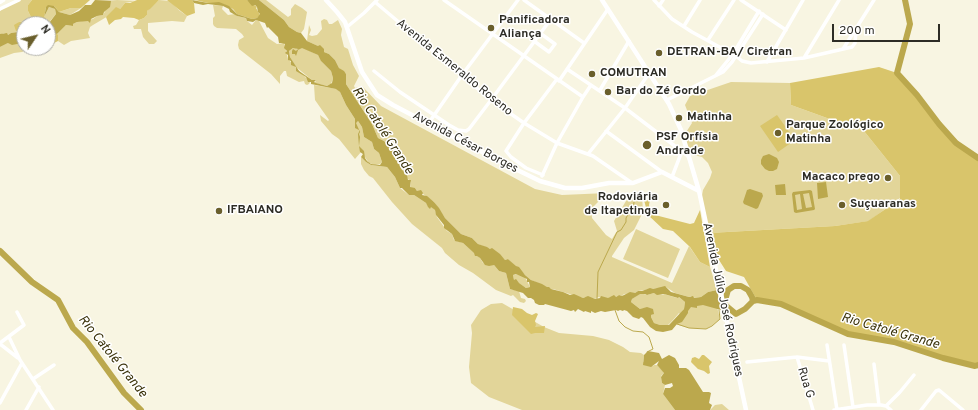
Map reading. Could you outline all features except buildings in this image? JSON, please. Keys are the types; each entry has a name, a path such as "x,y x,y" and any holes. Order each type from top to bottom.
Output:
{"street":[{"path":"0,9 19,0"},
{"name":"Avenida César Borges","path":"326,0 337,12 347,27 360,68 372,89 384,100 507,165 540,181 565,188 582,188 609,183 633,183 662,172"},
{"path":"444,0 583,97"},
{"path":"428,124 462,75 518,0"},
{"path":"524,0 584,43"},
{"name":"Avenida Júlio José Rodrigues","path":"602,0 650,72 678,121 698,191 746,410"},
{"path":"654,0 672,19 742,61 751,63 804,58 854,46 856,30"},
{"path":"659,6 663,0"},
{"path":"684,26 700,0"},
{"path":"708,40 734,0"},
{"path":"740,0 786,30"},
{"path":"767,62 803,0"},
{"path":"804,58 839,0"},
{"path":"843,49 874,0"},
{"path":"347,27 376,1"},
{"name":"Avenida Esmeraldo Roseno","path":"376,1 491,100 524,123 557,143 588,154 612,168 633,183"},
{"path":"543,175 526,168 511,157 506,151 524,123 567,69 608,10"},
{"path":"667,100 725,71 759,11"},
{"path":"734,55 763,14"},
{"path":"374,71 400,92 458,130 464,132 469,129 551,19"},
{"path":"534,41 549,52 555,44 540,33"},
{"path":"600,90 629,41"},
{"path":"567,69 625,108 689,157"},
{"path":"588,154 625,108 650,72"},
{"path":"540,181 557,143 591,85"},
{"path":"606,131 662,172 698,191"},
{"path":"672,177 682,151"},
{"path":"17,312 24,325 0,343 21,361"},
{"path":"9,337 21,361 52,410"},
{"path":"827,345 836,410 879,405 886,406 891,410"},
{"path":"844,345 853,407"},
{"path":"747,362 797,357 829,361"},
{"name":"Rua G","path":"797,357 813,410"},
{"path":"0,403 21,361"},
{"path":"33,379 54,364"},
{"path":"874,364 879,405"},
{"path":"886,406 914,375"},
{"path":"26,410 38,387"},
{"path":"927,410 922,408 938,390 946,394 963,410"},
{"path":"955,410 958,406"}],"shaded area":[{"path":"20,0 32,0 28,5 28,11 30,16 16,16 16,32 8,35 4,33 0,35 0,11"},
{"path":"32,0 90,0 81,8 71,8 59,12 54,6 46,7 44,16 30,16 28,11 28,5"},
{"path":"95,0 117,1 111,1 110,7 104,12 103,15 91,19 90,23 88,21 77,22 73,24 73,26 66,25 57,34 55,9 49,7 44,16 48,5 54,6 59,12 70,15 79,11 85,5 91,5"},
{"path":"137,0 159,0 147,11 147,15 144,18 139,20 123,17 115,20 109,25 106,17 116,7 120,9 125,3 130,3"},
{"path":"159,0 170,1 187,16 184,22 172,21 148,23 148,31 157,41 154,44 149,44 143,37 141,29 134,29 133,26 147,15 147,11"},
{"path":"167,0 192,0 194,3 195,13 187,16"},
{"path":"192,0 208,3 219,2 229,6 237,14 252,19 257,18 260,14 257,7 255,5 252,6 247,0 259,0 284,20 289,27 301,33 307,41 318,46 320,45 324,49 324,52 329,54 335,60 339,68 346,74 346,84 372,124 378,138 395,150 395,158 396,160 398,159 397,163 402,166 401,168 405,171 404,174 407,175 408,180 411,180 410,187 415,188 417,191 421,190 423,193 422,195 427,196 434,202 445,218 461,234 472,238 478,244 490,249 492,248 505,260 508,259 519,267 531,280 551,289 570,295 574,294 583,298 588,296 595,299 600,298 601,296 608,298 614,295 616,297 619,295 622,296 630,292 635,293 650,288 653,289 665,286 671,292 689,297 693,296 694,298 701,297 708,292 717,290 721,310 703,305 697,306 697,308 691,307 682,322 677,324 672,330 663,332 656,331 650,327 643,318 641,317 639,319 633,317 624,310 601,311 595,313 591,311 591,313 578,309 575,312 574,310 571,311 545,304 539,305 523,293 510,289 506,273 499,271 494,265 485,265 480,258 475,256 474,253 463,243 455,241 452,234 444,228 444,225 436,215 435,210 431,207 430,209 426,203 414,195 409,195 402,188 400,188 395,177 387,167 371,165 361,157 363,154 360,152 359,146 358,134 359,130 355,128 355,119 340,92 336,89 311,84 311,82 308,82 306,77 296,71 296,67 291,65 291,61 288,60 288,55 285,53 287,51 284,48 285,44 279,43 278,37 268,27 267,28 265,23 256,20 253,22 247,21 246,18 237,16 223,6 194,3","holes":["293,48 298,49 296,51 293,49 292,51 292,54 295,54 296,56 298,50 302,48 318,55 321,61 331,71 333,78 332,83 327,86 316,83 314,82 316,80 312,80 299,71 290,57 289,51","358,121 362,127 364,137 372,142 374,149 379,153 382,162 380,165 371,164 367,161 364,151 359,146 360,132 356,123","516,274 527,279 530,287 526,288 516,279 514,280 513,275","654,293 657,295 664,294 679,297 685,302 684,309 669,325 654,323 651,317 651,315 654,314 653,309 647,307 640,309 631,302 632,299 640,294 647,295"]},
{"path":"195,0 247,0 257,7 256,8 260,15 257,18 252,19 237,14 233,9 223,4"},
{"path":"259,0 266,0 288,17 291,15 291,9 295,4 302,8 307,12 304,29 301,33 289,27 284,20"},
{"path":"111,1 137,1 125,3 120,9 90,27 88,33 90,38 71,41 64,45 58,41 57,34 66,25 73,26 73,24 77,22 93,19 97,16 103,15"},
{"path":"213,5 223,6 222,9 228,15 235,14 246,18 252,25 256,20 259,21 268,38 277,44 284,43 288,59 310,82 309,84 307,85 304,81 299,82 287,76 286,71 284,71 280,76 280,84 271,74 239,49 239,40 244,37 242,34 236,29 217,28 214,26 213,18 215,16"},
{"path":"49,7 55,9 56,14 54,16 44,16"},
{"path":"71,8 81,8 70,15 59,12"},
{"path":"324,19 327,20 329,24 332,24 338,20 342,29 341,35 344,47 348,49 353,65 359,76 354,86 355,88 362,86 381,106 535,189 562,195 607,193 591,209 592,218 606,235 612,239 617,231 614,221 626,201 635,192 642,195 643,212 634,230 624,238 612,257 672,283 689,246 700,262 710,267 717,290 708,292 701,297 693,298 691,296 689,297 675,293 666,287 638,291 635,293 624,294 622,296 619,295 616,297 610,297 608,299 598,297 595,299 583,298 551,289 531,280 508,259 505,260 495,251 478,244 472,238 461,234 445,218 434,202 417,191 415,188 410,188 411,182 407,178 407,175 404,174 401,165 397,163 393,150 384,141 378,138 372,124 346,84 346,74 339,68 335,60 329,54 324,52 322,48 307,41 309,25 311,30 309,35 317,35 322,29 321,21"},
{"path":"16,32 16,44 12,45 8,43 0,47 0,34 7,33 8,35"},
{"path":"56,34 58,35 58,41 56,42"},
{"path":"8,43 16,44 16,53 0,58 0,47"},
{"path":"302,47 318,55 322,62 331,71 333,78 331,84 327,86 315,83 316,80 312,80 296,67 290,57 289,51 293,48 298,50"},
{"path":"879,67 897,73 956,143 978,158 978,365 975,366 943,358 894,342 848,334 781,304 757,300 744,277 726,271 712,249 709,233 835,226 868,221 900,199 900,176 860,126 838,122 791,105 790,83"},
{"path":"731,82 790,83 791,105 838,122 860,126 900,176 900,198 869,221 835,226 709,233 701,201 703,190 712,172 708,163 702,157 689,154 683,137 692,123 685,105 690,96"},
{"path":"314,85 337,89 340,92 356,122 358,121 362,127 364,137 372,142 374,149 379,153 382,162 380,164 375,165 369,163 360,150 361,152 355,159 339,139 332,134 321,121 320,115 328,121 329,120 315,100"},
{"name":"Parque Zoológico Matinha","path":"777,115 795,140 778,152 760,126"},
{"name":"Macaco prego","path":"769,154 777,158 779,162 777,169 773,171 765,169 761,164 763,156"},
{"path":"361,157 371,165 387,167 395,177 400,188 409,195 414,195 435,210 437,217 447,231 452,234 454,240 463,243 480,258 483,263 494,265 499,271 506,273 510,289 519,291 521,298 525,299 526,301 524,303 520,302 513,295 511,296 496,290 473,273 459,265 445,253 442,248 412,224 373,178 369,176 361,164"},
{"path":"826,182 828,197 818,199 817,183"},
{"path":"785,184 786,195 776,195 775,185"},
{"path":"750,189 762,193 763,196 758,208 756,209 744,204 743,202 747,190"},
{"path":"812,191 815,209 796,213 794,212 793,192","holes":["809,193 812,207 806,208 803,194","800,194 802,209 797,210 795,195"]},
{"path":"644,200 650,200 649,205 651,214 690,224 694,223 700,210 710,267 700,262 690,247 673,231 663,229 648,215"},
{"path":"636,229 680,249 668,278 623,259"},
{"path":"517,274 525,277 530,287 526,288 514,280 513,275"},
{"path":"654,293 677,298 679,297 685,302 684,309 667,326 654,323 651,317 653,314 650,308 640,309 631,302 632,299 639,294 647,295"},
{"path":"699,301 717,307 720,319 706,329 689,328 675,324 690,307"},
{"path":"502,303 544,327 559,333 593,336 609,340 630,352 641,353 644,355 643,362 653,366 657,365 663,371 664,373 661,376 662,383 665,385 663,394 675,410 522,410 489,397 471,383 469,367 472,333 471,325 481,310 491,304"},
{"path":"513,307 522,309 532,315 536,313 538,314 535,321 535,327 545,326 544,333 531,334 512,315"},
{"path":"648,351 659,353 662,359 669,355 675,358 679,368 686,368 689,370 703,392 711,393 709,403 712,405 710,410 675,410 663,394 665,388 670,388 673,386 672,383 665,385 662,383 661,377 664,373 657,365 659,361 651,367 643,365 644,355"},
{"path":"702,355 712,362 709,366 710,373 708,374 698,369 691,362 692,358 695,357 699,359"},
{"path":"722,404 729,410 710,410 715,405"}],"waterway":[{"name":"Rio Catolé Grande","path":"905,0 910,24 897,73 956,143 978,158"},
{"path":"597,299 598,272 617,232 621,230 629,213 633,211 634,202"},
{"name":"Rio Catolé Grande","path":"0,251 32,282 58,300 73,328 87,342 124,393 141,410"},
{"name":"Rio Catolé Grande","path":"724,304 728,290 734,286 741,286 748,290 753,301"},
{"name":"Rio Catolé Grande","path":"713,303 718,305 724,304 736,314 745,309 753,301 757,300 781,304 848,334 894,342 943,358 975,366 978,365"},
{"path":"615,310 619,321 625,327 633,331 643,332 649,337 653,349 647,352"},
{"path":"677,324 689,328 706,329 720,319 719,310"}],"place":[{"name":"Panificadora Aliança","path":"491,28"},
{"name":"DETRAN-BA/ Ciretran","path":"659,53"},
{"name":"COMUTRAN","path":"592,74"},
{"name":"Bar do Zé Gordo","path":"608,92"},
{"name":"Matinha","path":"679,118"},
{"name":"Parque Zoológico Matinha","path":"778,133"},
{"name":"PSF Orfísia Andrade","path":"647,145"},
{"name":"Macaco prego","path":"888,178"},
{"name":"Rodoviária de Itapetinga","path":"666,205"},
{"name":"Suçuaranas","path":"842,205"},
{"name":"IFBAIANO","path":"219,211"}]}
